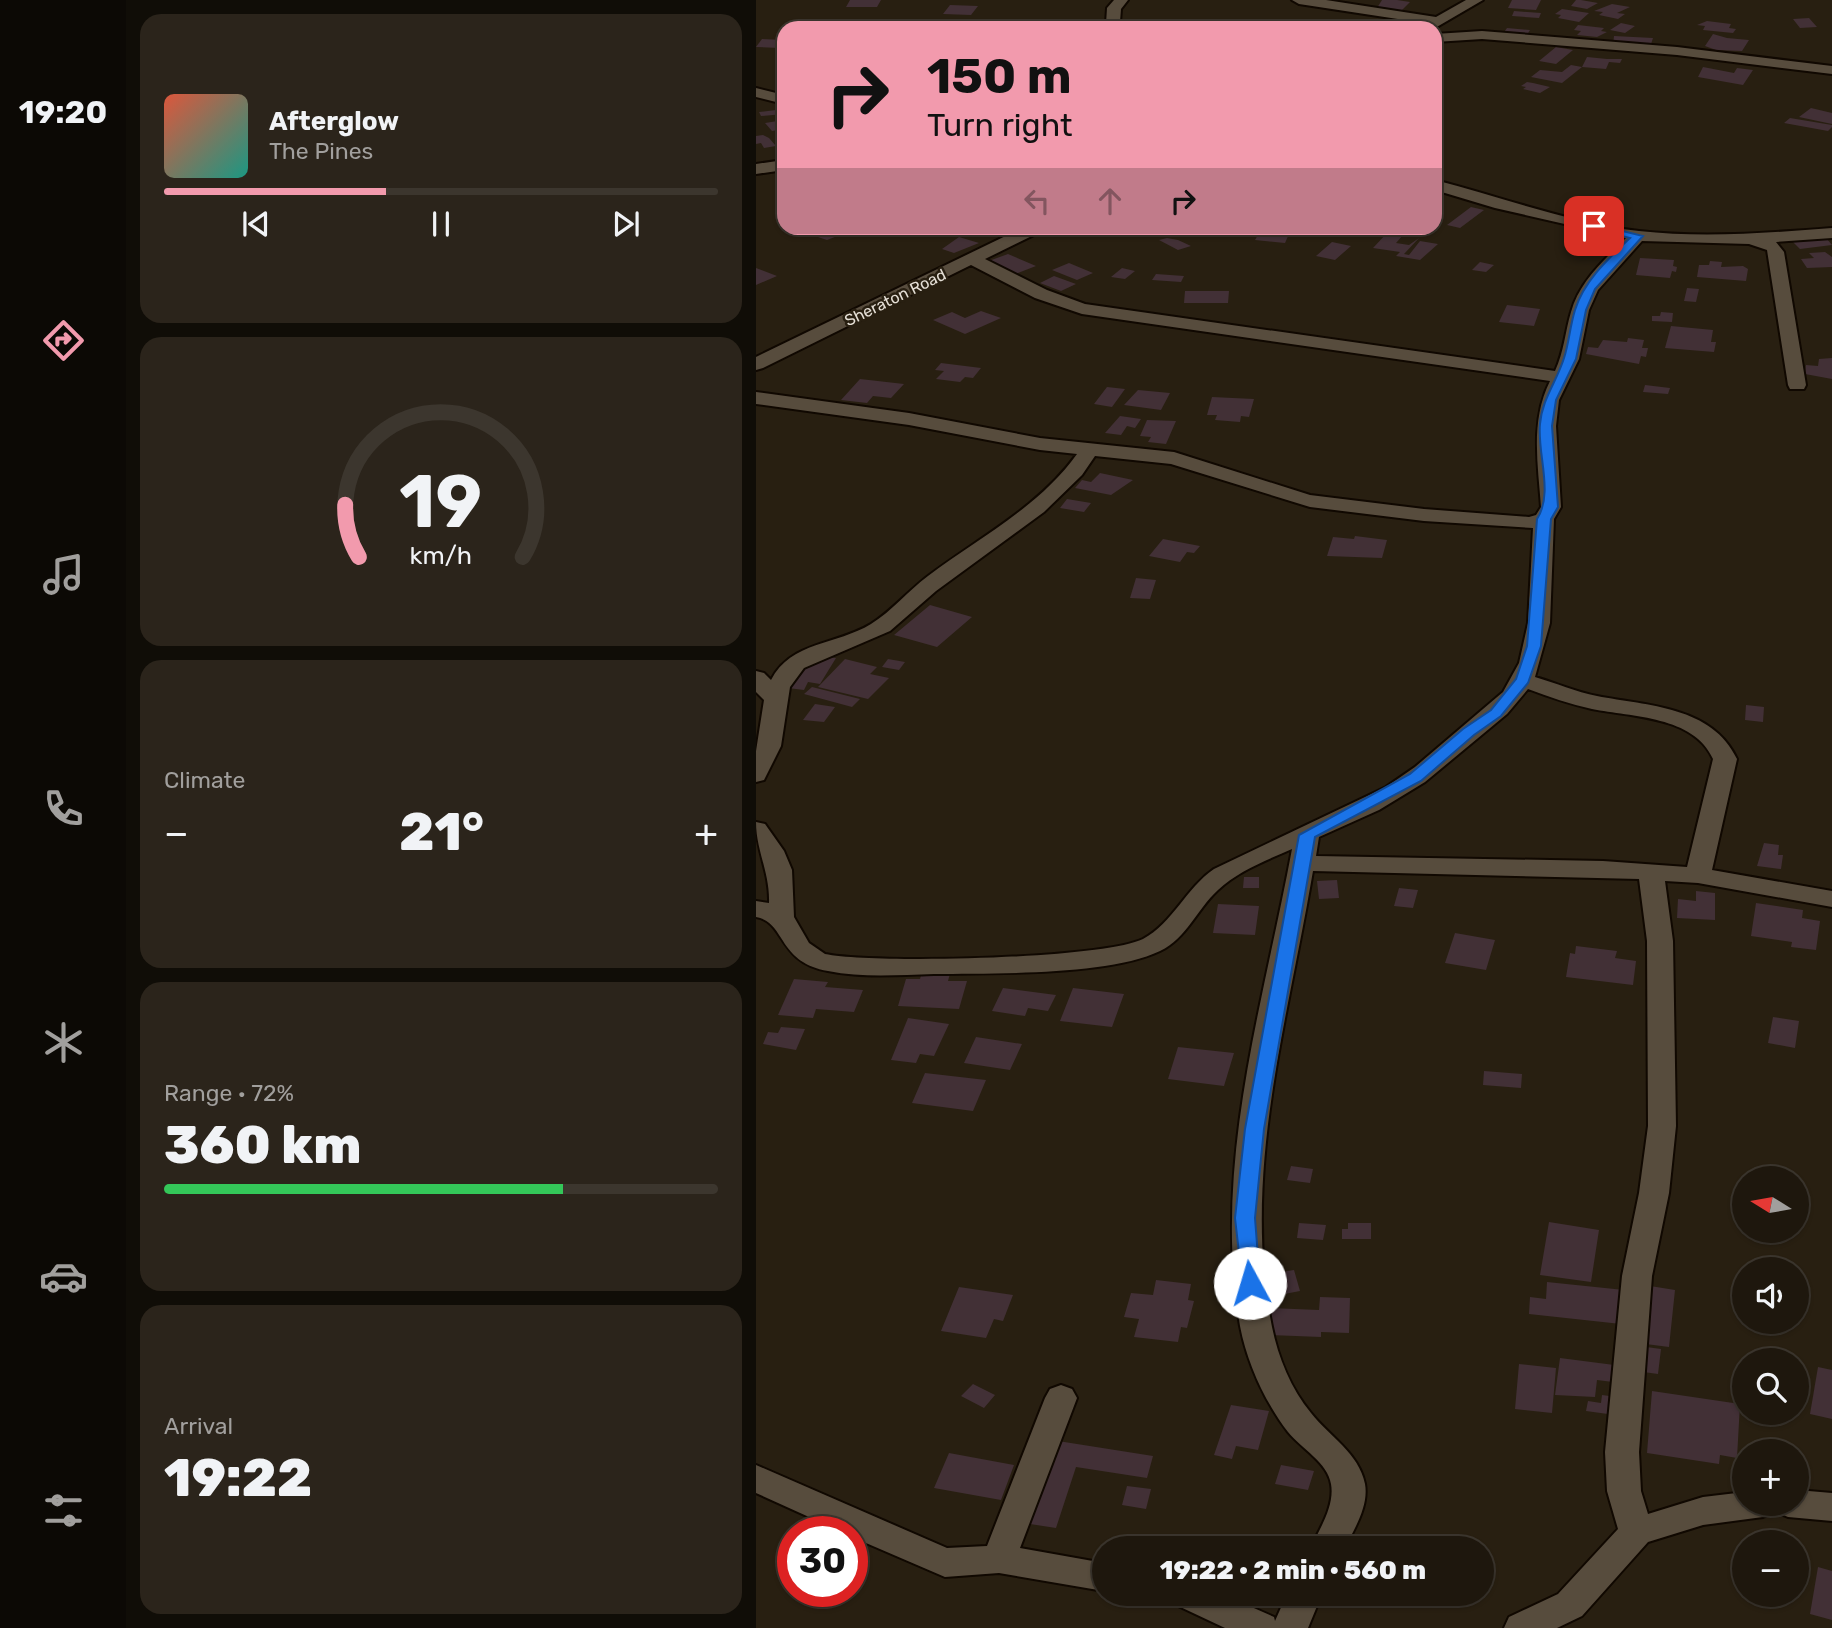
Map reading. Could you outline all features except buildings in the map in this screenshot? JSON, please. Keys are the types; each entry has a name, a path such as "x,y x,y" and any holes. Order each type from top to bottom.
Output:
{"street":[{"path":"1113,21 1114,8 1121,0"},
{"path":"1299,0 1410,21"},
{"path":"1438,21 1476,0"},
{"path":"1442,37 1482,35 1677,51 1832,70"},
{"path":"756,92 777,98"},
{"path":"756,169 777,166"},
{"path":"1442,188 1501,205 1637,236 1751,239 1832,233"},
{"name":"Sheraton Road","path":"756,364 1020,235"},
{"path":"756,909 774,911 782,917 804,954 820,962 846,965 999,964 1131,952 1172,932 1187,916 1200,894 1223,874 1305,849 1416,778 1468,732 1496,713 1523,680 1534,646 1539,614 1544,519 1551,507 1546,426 1550,400 1570,359 1580,310 1590,289 1637,236"},
{"path":"1751,239 1774,247 1776,252 1797,385"},
{"path":"972,259 1041,294 1082,309 1561,377"},
{"path":"756,398 850,409 1040,444 1174,458 1310,501 1513,524 1544,519"},
{"path":"756,775 771,750 775,699 783,678 796,663 824,649 873,632 893,618 929,586 1045,500 1077,472 1090,449"},
{"path":"756,678 775,699"},
{"path":"1523,680 1579,699 1659,714 1713,735 1723,746 1725,759 1698,875"},
{"path":"756,829 776,855 784,886 782,917"},
{"path":"1305,849 1698,875 1832,899"},
{"path":"1305,849 1263,1069 1245,1229 1256,1328 1275,1384 1300,1422 1337,1462 1348,1484 1343,1516 1333,1536"},
{"path":"1636,1532 1624,1491 1622,1452 1637,1276 1654,1193 1662,1126 1660,941 1651,872"},
{"path":"999,1559 1061,1398"},
{"path":"756,1478 945,1563 999,1559 1092,1575"},
{"path":"1809,1505 1832,1507"},
{"path":"1522,1628 1570,1605 1636,1532 1703,1511 1732,1507"},
{"path":"1212,1606 1261,1628"},
{"path":"1290,1628 1300,1606"}],"route":[{"path":"1250,1283 1245,1218 1254,1129 1307,835 1416,778 1468,732 1496,713 1512,697 1523,680 1534,646 1539,614 1544,519 1551,507 1546,469 1546,426 1550,400 1570,359 1580,310 1590,289 1598,276 1637,236 1594,226"}]}
